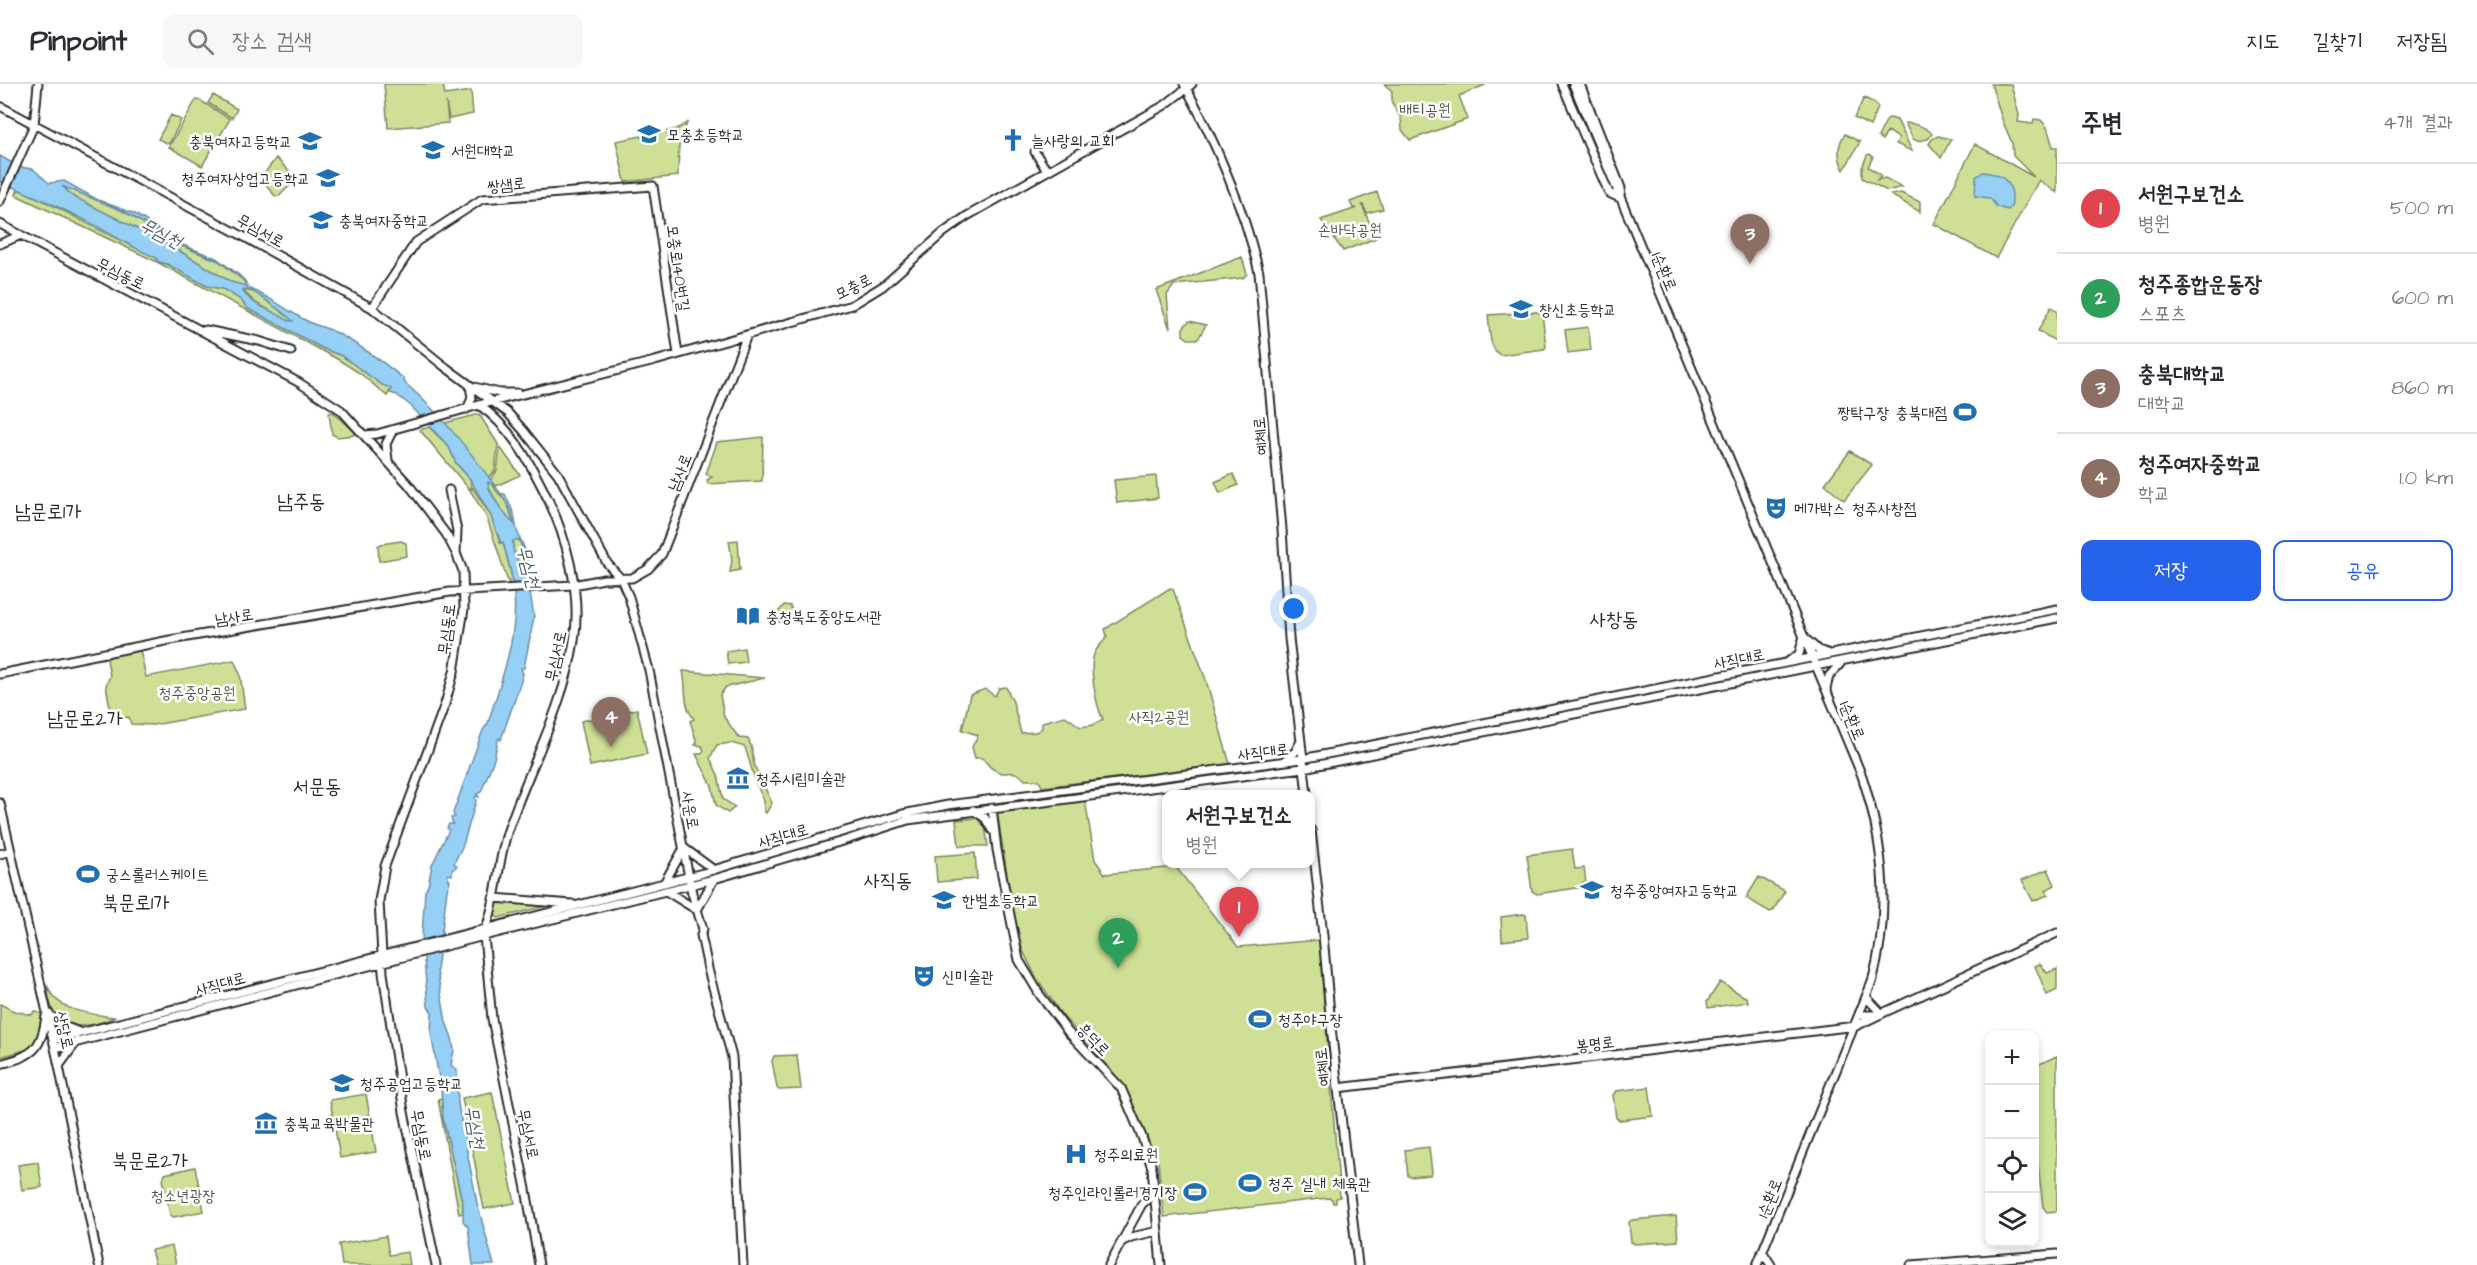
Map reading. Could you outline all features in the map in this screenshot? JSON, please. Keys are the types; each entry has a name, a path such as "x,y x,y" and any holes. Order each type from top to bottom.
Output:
{"street":[{"path":"0,201 34,125 38,84"},
{"path":"1562,84 1609,193 1620,198"},
{"path":"1573,84 1620,198"},
{"path":"1580,84 1621,188 1620,198"},
{"name":"모충로","path":"365,435 393,430 478,405 678,354 839,309 864,299 883,286 957,223 1164,105 1188,86"},
{"name":"예체로","path":"1188,86 1246,226 1259,273 1305,790"},
{"name":"무심서로","path":"0,106 240,234 372,308 470,386 494,402"},
{"path":"1035,152 1047,171"},
{"name":"쌍샘로","path":"372,308 416,242 482,199 653,186"},
{"name":"모충로140번길","path":"653,186 678,354"},
{"name":"1순환로","path":"1620,198 1862,776 1875,820 1878,840 1883,886 1882,927 1877,964 1856,1026 1816,1116 1757,1265"},
{"name":"무심동로","path":"0,224 326,399 341,410 388,460 414,492 456,553 463,572 464,609 451,683 385,866 379,901 382,959 404,1112 436,1265"},
{"path":"0,244 21,236"},
{"path":"197,328 259,341 291,351"},
{"name":"남사로","path":"0,674 170,640 463,591 569,585 604,579 632,578 648,569 662,554 747,335"},
{"path":"467,409 472,398 470,386 500,393 528,393"},
{"name":"사운로","path":"494,402 508,413 550,462 574,500 607,563 621,579 629,597 650,670 689,876 703,929 701,935 709,973 732,1057 743,1265"},
{"name":"무심서로","path":"478,405 498,419 512,436 538,478 558,520 569,585 574,642 561,691 520,794 500,854 491,915 486,928"},
{"path":"388,460 386,444 393,430"},
{"path":"449,490 457,531 456,553"},
{"name":"사직대로","path":"479,935 486,928 714,870 920,810 1302,759 2057,609"},
{"name":"사직대로","path":"54,1044 77,1041 394,955 714,879 908,820 1303,768 1817,668 2057,618"},
{"path":"1787,663 1799,654 1804,636 1818,650 1830,654"},
{"path":"1826,692 1831,671 1846,662"},
{"path":"1282,762 1295,752 1300,743"},
{"name":"상당로","path":"0,803 59,1066 99,1265"},
{"name":"흥덕로","path":"992,808 1013,938 1021,966 1068,1032 1121,1088 1152,1168 1161,1265"},
{"path":"974,810 985,818 995,834"},
{"path":"664,883 684,848 714,870"},
{"path":"0,854 10,850"},
{"name":"예체로","path":"1315,868 1358,1265"},
{"path":"666,891 697,910 714,879"},
{"path":"493,898 578,904"},
{"path":"1860,1015 1883,1012 2057,933"},
{"name":"무심서로","path":"479,935 492,1019 539,1265"},
{"name":"사직대로","path":"54,1044 81,1033 382,959"},
{"path":"1867,998 1883,1012"},
{"path":"46,1010 57,1023 81,1033"},
{"path":"0,1064 27,1057 41,1040 46,1010"},
{"name":"봉명로","path":"1338,1088 1856,1026 1883,1012"},
{"path":"59,1066 77,1041"},
{"path":"1109,1265 1142,1204 1155,1193"},
{"path":"1123,1242 1131,1237 1158,1231"},
{"path":"1762,1251 1771,1265"},
{"path":"1911,1265 2057,1254"}],"green space":[{"path":"384,84 443,84 445,95 471,91 473,114 449,119 446,102 448,123 388,128"},
{"name":"배티공원","path":"1384,84 1485,85 1459,96 1468,119 1410,140 1402,130 1401,118 1392,103 1392,91"},
{"path":"1991,84 2011,84 2019,115 2018,122 2033,124 2034,119 2041,120 2047,127 2053,147 2057,147 2057,193 2039,180 1996,258 1934,224 1975,144 2034,177 2013,156 2012,143"},
{"path":"213,95 237,109 232,118 208,103"},
{"path":"1864,98 1875,103 1878,108 1870,126 1854,118"},
{"path":"196,100 230,119 202,166 169,147"},
{"path":"171,115 181,120 169,144 158,139"},
{"path":"1887,119 1897,120 1912,151 1896,144 1899,138 1888,131 1882,140 1878,137"},
{"path":"687,123 679,145 678,176 625,182 616,141 641,136 645,142 650,141 650,135 677,129"},
{"path":"1905,123 1920,126 1932,134 1928,139 1917,141 1913,139"},
{"path":"1845,134 1860,142 1844,170 1839,151 1840,142"},
{"path":"1938,136 1951,139 1941,158 1929,144"},
{"path":"1870,154 1873,157 1868,167 1881,175 1877,180 1885,178 1902,187 1887,191 1862,178 1862,168 1867,155"},
{"path":"276,158 297,179 279,196 275,196 261,178"},
{"path":"62,185 123,211 182,246 219,261 244,281 246,287 231,282 173,247 72,196"},
{"path":"18,189 156,257 159,262 207,286 223,289 241,300 247,308 324,349 342,356 392,388 387,396 361,374 339,360 155,261 16,195"},
{"name":"손바닥공원","path":"1377,192 1383,209 1367,213 1362,205 1376,238 1343,251 1321,220 1357,208 1353,208 1350,202"},
{"path":"1901,193 1920,202 1920,212 1891,195"},
{"path":"1242,257 1247,274 1243,278 1174,285 1167,295 1170,329 1156,290"},
{"path":"242,290 255,292 294,321 289,321 256,303"},
{"path":"2051,307 2057,311 2057,342 2038,331"},
{"path":"1542,313 1546,347 1544,349 1500,355 1496,352 1491,342 1488,315"},
{"path":"1189,321 1206,325 1198,339 1188,339 1183,335 1183,328"},
{"path":"1588,327 1591,350 1568,353 1565,330"},
{"path":"333,412 355,432 354,435 337,437 332,434 329,413"},
{"path":"479,414 498,444 495,471 488,478 445,423"},
{"path":"429,427 449,447 456,463 470,479 472,487 469,489 420,430"},
{"path":"763,437 762,481 708,484 707,480 712,477 706,474 717,442"},
{"path":"500,447 520,475 496,486 493,483 495,489 508,504 514,525 501,510 487,484 492,483 490,480 497,471"},
{"path":"1850,451 1872,465 1844,500 1825,484"},
{"path":"1233,474 1238,485 1220,493 1215,482"},
{"path":"1156,476 1158,498 1117,503 1114,480"},
{"path":"473,488 491,516 500,543 503,542 513,581 508,582 487,518 470,490"},
{"path":"518,538 525,554 524,572 513,549 513,541"},
{"path":"738,540 740,570 730,572 732,560 729,541"},
{"path":"401,541 406,543 407,556 379,561 378,546"},
{"name":"사직2공원","path":"1170,588 1173,589 1206,680 1230,764 1042,787 1039,780 1025,780 1016,773 998,772 982,758 975,758 972,747 978,735 962,730 970,695 985,689 995,696 999,688 1006,687 1013,702 1021,733 1036,732 1042,728 1042,722 1065,716 1081,727 1093,725 1103,719 1096,696 1092,667 1095,652 1107,636 1105,629"},
{"path":"784,605 790,606 795,616 785,623 772,620"},
{"path":"744,648 746,662 728,664 726,651"},
{"name":"청주중앙공원","path":"140,650 146,677 234,660 240,674 245,709 153,725 131,724 129,717 112,719 106,685 110,676 107,660 111,655"},
{"path":"683,671 765,678 726,687 720,695 724,717 739,738 748,739 751,746 754,765 772,803 766,813 745,747 731,743 717,745 710,758 718,775 723,799 735,807 728,813 716,805 712,786 696,754 704,751 702,746 695,745 697,743 690,721 694,719 686,702"},
{"path":"637,709 647,754 590,766 581,721"},
{"path":"1085,800 1095,860 1105,874 1177,868 1238,947 1319,940 1340,1197 1336,1198 1336,1203 1328,1198 1164,1217 1158,1162 1123,1084 1062,1015 1036,977 1022,949 1013,912 997,811"},
{"path":"976,818 985,826 988,846 959,846 956,820"},
{"path":"1572,849 1575,869 1584,868 1586,883 1582,883 1582,887 1537,894 1532,891 1527,855"},
{"path":"975,853 977,879 937,882 935,856"},
{"path":"2048,869 2055,885 2046,890 2048,895 2033,901 2022,880"},
{"path":"1759,877 1785,891 1773,911 1770,912 1746,898"},
{"path":"496,902 555,904 498,918 494,914"},
{"path":"1526,915 1528,938 1502,941 1501,917"},
{"path":"2040,964 2047,973 2057,969 2057,990 2047,995 2035,966"},
{"path":"1720,982 1747,998 1748,1002 1708,1008 1707,1002"},
{"path":"48,987 59,1002 67,1007 86,1013 114,1017 106,1021 77,1026 61,1021 55,1014"},
{"path":"0,1004 14,1011 32,1015 34,1011 44,1015 43,1026 33,1048 0,1057"},
{"path":"797,1055 801,1089 779,1090 772,1061 774,1056"},
{"path":"2057,1056 2057,1211 2047,1212 2043,1207 2039,1173 2039,1064"},
{"path":"1649,1087 1653,1116 1620,1120 1616,1118 1613,1095 1616,1091"},
{"path":"492,1092 515,1203 484,1209 462,1098"},
{"path":"366,1094 376,1152 340,1158 330,1100"},
{"path":"442,1098 443,1118 463,1205 463,1213 459,1214 438,1099"},
{"path":"1429,1147 1432,1173 1408,1176 1405,1150"},
{"path":"38,1162 42,1187 22,1190 18,1165"},
{"name":"청소년광장","path":"195,1167 204,1211 174,1217 170,1215 163,1179 165,1174"},
{"path":"1676,1216 1678,1241 1635,1244 1631,1242 1629,1222 1632,1220"},
{"path":"386,1236 389,1255 408,1252 410,1265 342,1265 339,1244"},
{"path":"172,1246 176,1265 155,1265 151,1250"}],"water":[{"name":"무심천","path":"0,156 19,167 33,169 49,183 64,181 98,200 135,214 183,245 216,258 238,274 245,281 248,288 309,322 332,330 353,342 404,379 405,383 444,422 500,492 488,482 494,498 514,524 501,494 505,494 528,557 527,573 534,617 524,668 521,668 523,674 518,691 501,740 499,738 498,740 494,759 481,792 477,794 479,797 475,798 463,845 454,863 457,866 452,870 452,875 447,876 450,881 437,971 446,1022 452,1038 454,1050 451,1065 457,1070 458,1104 477,1203 494,1265 473,1265 468,1227 463,1221 463,1205 443,1118 441,1089 431,1033 432,1012 428,1007 422,935 425,891 432,865 449,830 447,828 449,824 453,824 451,818 455,817 453,813 483,730 488,723 509,652 514,596 503,542 501,543 491,516 470,479 456,463 449,447 411,406 397,395 390,393 391,388 382,385 342,356 324,349 247,308 241,300 223,289 207,286 85,220 0,182","holes":["62,186 123,211 182,246 219,261 244,281 246,286 231,282 173,247 72,196","246,289 256,294 293,321 257,304 242,290","519,539 525,554 524,571 514,553 513,541"]},
{"path":"1983,172 2000,176 2010,186 2012,197 2008,210 1997,207 1990,198 1975,196 1976,177"}],"place":[{"name":"모충초등학교","path":"649,134"},
{"name":"늘사랑의 교회","path":"1013,140"},
{"name":"충북여자고등학교","path":"310,141"},
{"name":"서원대학교","path":"433,150"},
{"name":"청주여자상업고등학교","path":"328,178"},
{"name":"충북여자중학교","path":"321,220"},
{"name":"충북대학교","path":"1750,264"},
{"name":"창신초등학교","path":"1521,309"},
{"name":"짱탁구장 충북대점","path":"1965,412"},
{"name":"메가박스 청주사창점","path":"1776,508"},
{"name":"충청북도중앙도서관","path":"748,616"},
{"name":"청주여자중학교","path":"611,747"},
{"name":"청주시립미술관","path":"738,778"},
{"name":"궁스롤러스케이트","path":"88,874"},
{"name":"청주중앙여자고등학교","path":"1592,890"},
{"name":"한벌초등학교","path":"944,900"},
{"name":"서원구보건소","path":"1239,937"},
{"name":"청주종합운동장","path":"1118,968"},
{"name":"신미술관","path":"924,976"},
{"name":"청주야구장","path":"1260,1019"},
{"name":"청주공업고등학교","path":"342,1083"},
{"name":"충북교육박물관","path":"266,1123"},
{"name":"청주의료원","path":"1076,1154"},
{"name":"청주 실내 체육관","path":"1250,1183"},
{"name":"청주인라인롤러경기장","path":"1195,1192"}],"district":[{"name":"남주동","path":"301,501"},
{"name":"남문로1가","path":"48,511"},
{"name":"사창동","path":"1614,619"},
{"name":"남문로2가","path":"85,718"},
{"name":"서문동","path":"317,786"},
{"name":"사직동","path":"888,880"},
{"name":"북문로1가","path":"136,902"},
{"name":"북문로2가","path":"150,1160"}]}
